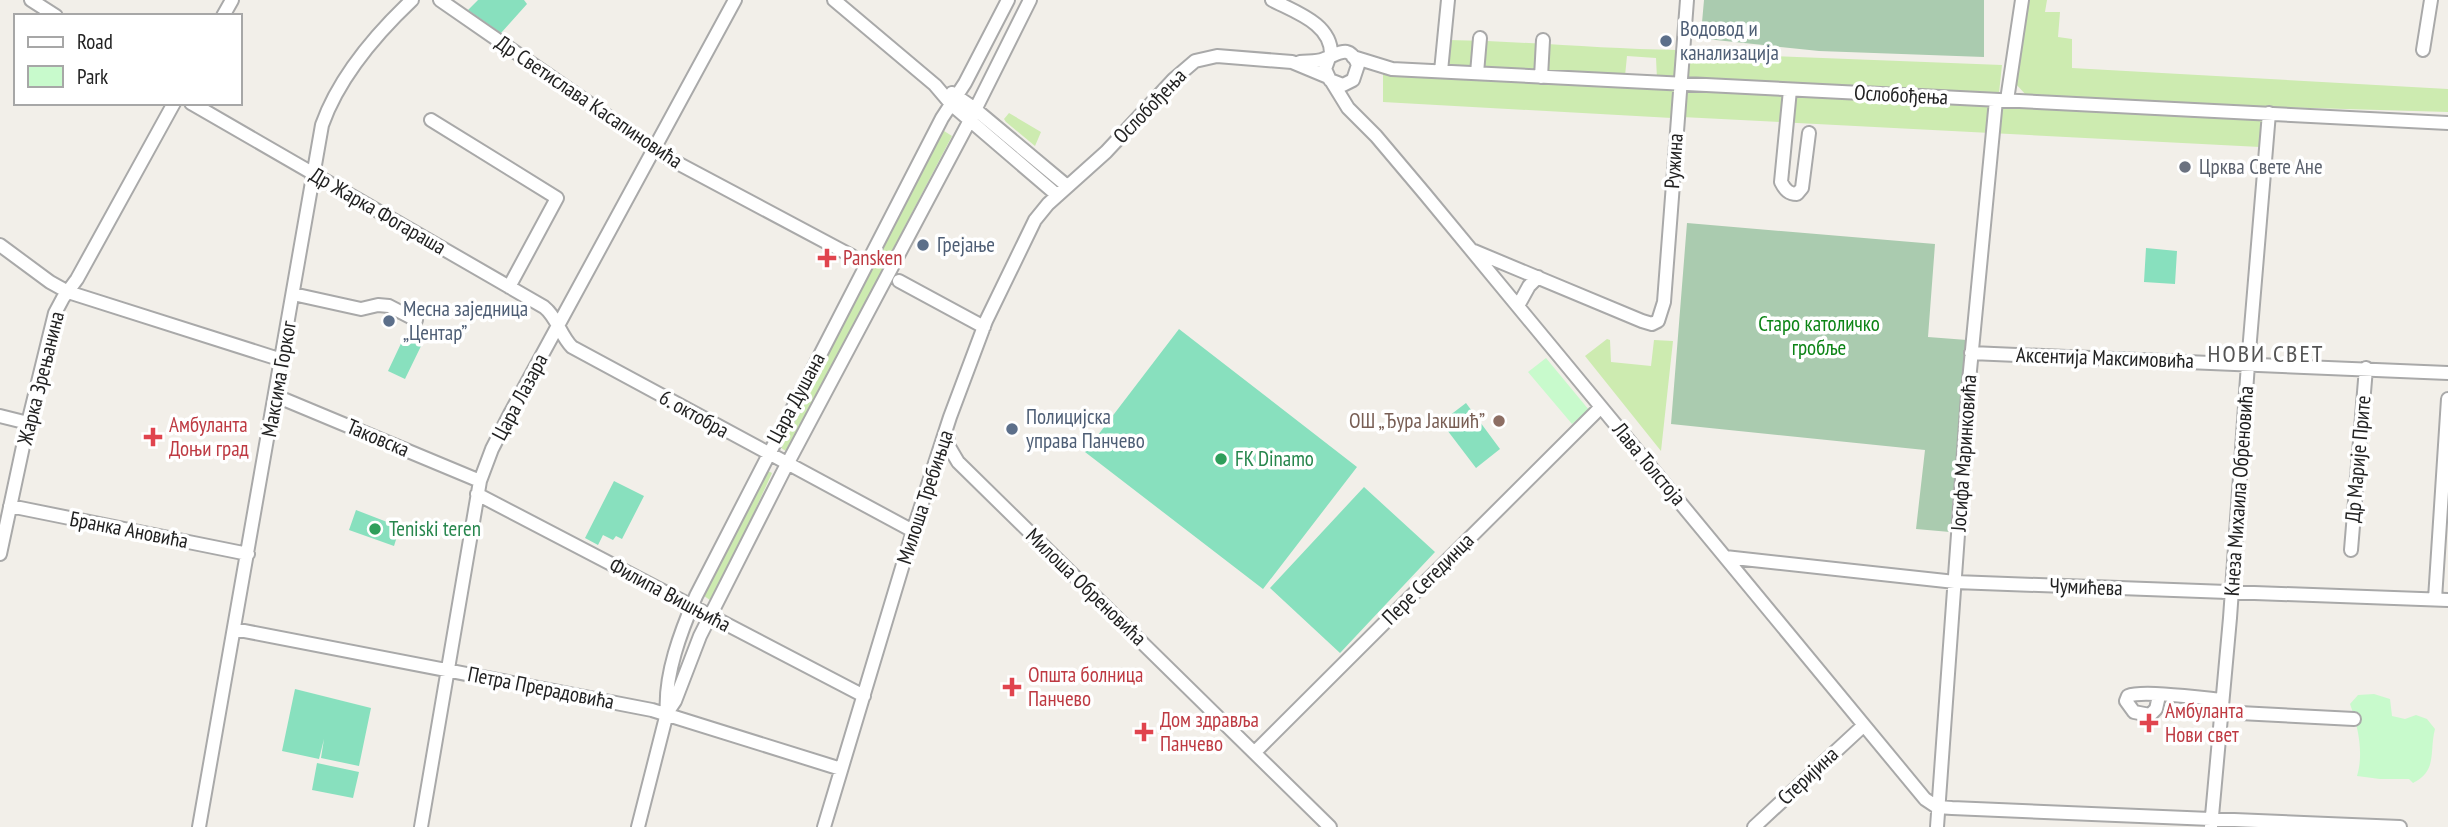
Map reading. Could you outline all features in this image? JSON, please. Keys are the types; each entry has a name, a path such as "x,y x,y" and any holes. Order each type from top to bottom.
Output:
{"street":[{"path":"30,0 52,14"},
{"name":"Максима Горког","path":"199,827 323,125 336,93 383,28 412,0"},
{"name":"Др Светислава Касапиновића","path":"440,0 653,149 852,256"},
{"path":"834,0 1062,191"},
{"name":"Цара Душана","path":"667,713 666,699 671,676 691,606 767,454 1008,0"},
{"name":"Цара Душана","path":"638,827 667,713 691,653 1030,0"},
{"path":"1441,71 1448,0"},
{"name":"Ружина","path":"1538,277 1642,321 1652,324 1658,321 1664,302 1679,84 1688,0"},
{"name":"Јосифа Маринковића","path":"1937,827 1971,353 2001,100 2022,0"},
{"path":"2423,50 2431,0"},
{"path":"1277,1 1304,16 1327,34 1331,47 1325,69 1330,79 1343,85 1352,80 1358,68 1350,55 1327,26 1304,16"},
{"name":"Цара Лазара","path":"421,827 477,494 492,449 733,2"},
{"path":"1477,73 1480,38"},
{"path":"1541,77 1543,40"},
{"path":"1292,62 1330,57 1340,52 1350,55"},
{"name":"Ослобођења","path":"1350,55 1392,69 2269,113 2448,125"},
{"name":"Ослобођења","path":"1062,191 1081,177 1174,79 1195,61 1217,56 1292,62 1330,79"},
{"name":"Ослобођења","path":"1352,80 1392,69"},
{"name":"Лава Толстоја","path":"1330,79 1348,108 1518,306 1863,726 1926,799 1937,807"},
{"name":"Лава Толстоја","path":"1352,80 1350,101 1361,120"},
{"path":"1790,90 1781,182 1792,194 1797,194 1802,188 1809,133"},
{"name":"Жарка Зрењанина","path":"0,554 52,322 59,304 77,279 173,105"},
{"name":"Др Жарка Фогараша","path":"194,105 550,312 558,327"},
{"name":"Кнеза Михаила Обреновића","path":"2211,822 2232,593 2269,113"},
{"path":"430,120 557,198 509,287"},
{"name":"Милоша Требињца","path":"824,827 932,470 984,327 1035,220 1062,191"},
{"path":"0,245 68,292 282,360"},
{"path":"1471,250 1538,277 1529,286 1518,306"},
{"path":"899,281 984,327"},
{"path":"293,294 361,309 388,306 416,320"},
{"name":"6. октобра","path":"558,327 572,347 913,531"},
{"name":"Аксентија Максимовића","path":"1971,353 2448,373"},
{"name":"Др Марије Прите","path":"2351,550 2366,368"},
{"name":"Таковска","path":"276,396 480,481"},
{"path":"2442,600 2448,399"},
{"name":"Пере Сегединца","path":"1255,752 1601,407"},
{"path":"0,416 28,423"},
{"name":"Милоша Обреновића","path":"948,427 948,445 958,462 1330,827"},
{"path":"932,470 944,463 958,462"},
{"name":"Филипа Вишњића","path":"477,494 864,696"},
{"name":"Бранка Ановића","path":"10,506 248,554"},
{"name":"Чумићева","path":"1726,556 1955,582 2442,600"},
{"name":"Петра Прерадовића","path":"234,629 667,713 841,769"},
{"path":"2159,696 2221,706 2354,719"},
{"name":"Стеријина","path":"1754,827 1863,726"},
{"path":"1937,807 2211,822 2400,827"},
{"path":"2039,827 2041,812"}],"green space":[{"path":"478,0 524,0 527,4 501,33 468,10"},
{"path":"1704,0 1984,0 1984,57 1819,51 1706,39 1701,34"},
{"path":"2027,0 2047,0 2045,12 2060,12 2058,37 2072,39 2072,68 2448,89 2448,112 2176,104 2027,96 2014,82"},
{"path":"1448,40 1678,50 1677,79 1657,79 1656,58 1627,56 1625,76 1446,67"},
{"path":"1690,53 2002,65 1999,93 1687,78"},
{"path":"1383,74 1674,87 1672,118 1383,102"},
{"path":"1685,88 2263,117 2260,147 1682,117"},
{"path":"1009,113 1041,132 1035,146 1006,122 1004,119"},
{"path":"941,129 952,136 787,452 780,447"},
{"name":"Старо католичко гробље","path":"1687,223 1935,244 1928,337 1967,340 1950,532 1916,529 1925,450 1671,424"},
{"path":"2146,248 2177,251 2175,284 2144,282"},
{"name":"FK Dinamo","path":"1179,329 1357,467 1263,589 1085,452"},
{"path":"405,335 422,344 405,379 388,371"},
{"path":"1607,339 1610,340 1611,362 1651,366 1654,340 1673,341 1661,451 1585,356"},
{"path":"1546,358 1589,410 1572,424 1528,372"},
{"path":"1466,403 1500,449 1476,468 1441,422"},
{"path":"764,469 772,473 710,600 704,596"},
{"path":"614,481 644,496 622,539 616,536 613,540 603,535 598,545 585,538"},
{"path":"1364,487 1435,552 1340,653 1270,588"},
{"name":"Teniski teren","path":"356,510 400,527 394,546 349,530"},
{"path":"295,689 371,708 359,766 321,758 324,739 319,759 282,751"},
{"path":"2374,694 2390,699 2392,716 2405,719 2416,715 2427,719 2435,729 2429,766 2426,773 2413,783 2409,779 2357,776 2359,740 2350,704 2358,695"},
{"path":"317,763 359,772 353,798 312,790"}],"place":[{"name":"Водовод и канализација","path":"1666,41"},
{"name":"Црква Свете Ане","path":"2185,167"},
{"name":"Грејање","path":"923,245"},
{"name":"Pansken","path":"827,258"},
{"name":"Месна заједница „Центар”","path":"389,321"},
{"name":"ОШ „Ђура Јакшић”","path":"1499,421"},
{"name":"Полицијска управа Панчево","path":"1012,429"},
{"name":"Амбуланта Доњи град","path":"153,437"},
{"name":"FK Dinamo","path":"1221,459"},
{"name":"Teniski teren","path":"375,529"},
{"name":"Општа болница Панчево","path":"1012,687"},
{"name":"Амбуланта Нови свет","path":"2149,723"},
{"name":"Дом здравља Панчево","path":"1144,732"}],"district":[{"name":"НОВИ СВЕТ","path":"2266,354"}]}
